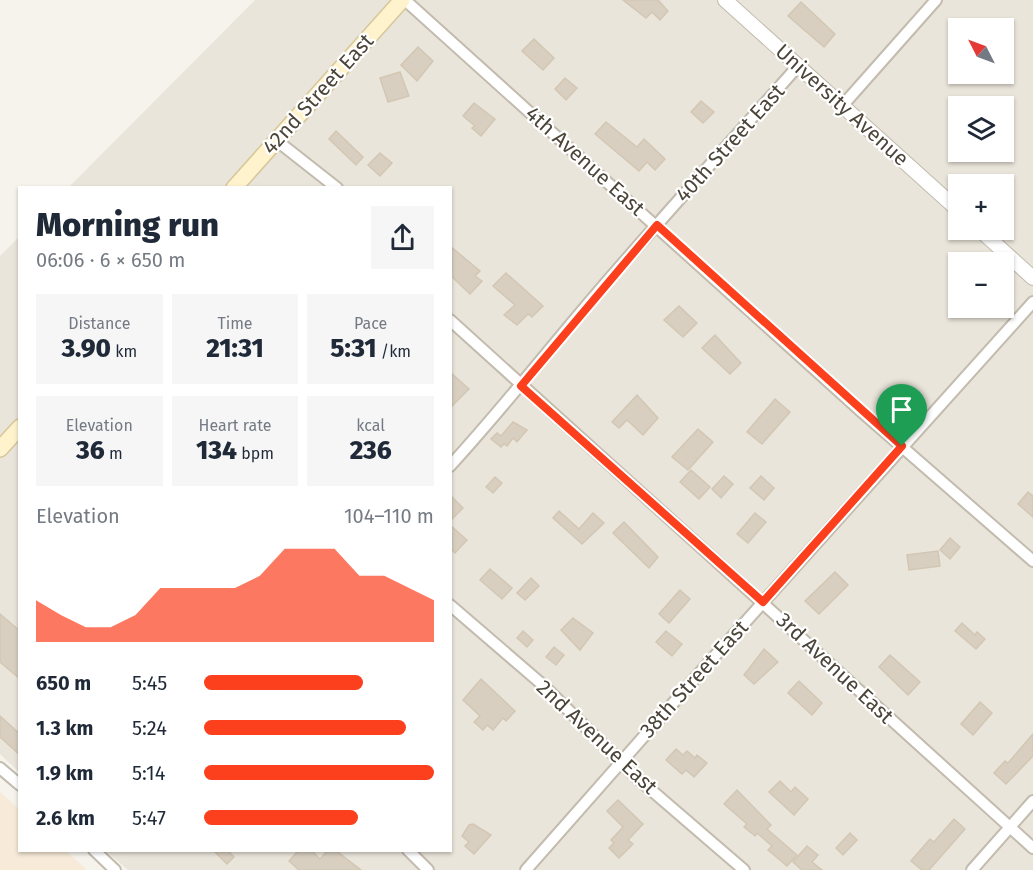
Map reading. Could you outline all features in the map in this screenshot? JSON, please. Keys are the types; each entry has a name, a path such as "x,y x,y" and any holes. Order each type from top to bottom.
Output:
{"main road":[{"name":"42nd Street East","path":"236,186 403,0"},
{"path":"0,449 18,429"}],"street":[{"name":"4th Avenue East","path":"403,0 1033,561"},
{"name":"University Avenue","path":"725,0 948,201"},
{"path":"843,105 936,0"},
{"name":"40th Street East","path":"452,464 657,225 798,66"},
{"path":"276,140 334,186"},
{"path":"991,240 1033,278"},
{"name":"38th Street East","path":"526,870 902,446 1033,302"},
{"name":"3rd Avenue East","path":"452,322 1033,848"},
{"name":"2nd Avenue East","path":"452,606 544,687 621,762 744,870"},
{"path":"0,768 18,783"},
{"path":"972,870 1033,801"},
{"path":"410,852 428,870"},
{"path":"100,853 116,870"}],"shaded area":[{"path":"255,0 1033,0 1033,870 128,870 107,852 452,852 452,186 70,186"},
{"path":"18,238 18,771 0,754 0,256"},
{"path":"0,792 18,808 18,852 67,852 87,870 0,870"}],"building":[{"path":"623,0 658,0 668,11 660,20 652,12 646,18"},
{"path":"801,2 835,34 824,47 788,16"},
{"path":"534,39 554,58 543,70 522,51"},
{"path":"418,47 433,61 417,81 401,65"},
{"path":"400,72 409,96 388,102 380,78"},
{"path":"565,78 577,88 566,100 555,89"},
{"path":"701,101 714,112 703,123 691,112"},
{"path":"474,103 495,119 481,136 472,128 475,126 463,116"},
{"path":"606,122 637,147 644,139 665,159 655,170 647,162 639,171 595,134"},
{"path":"336,131 363,157 356,165 329,139"},
{"path":"380,153 392,163 380,176 368,165"},
{"path":"452,248 480,271 475,276 482,281 470,294 452,277"},
{"path":"506,273 543,306 532,317 528,314 517,325 504,315 515,305 493,286"},
{"path":"679,306 697,323 683,337 664,320"},
{"path":"715,335 741,363 730,374 702,348"},
{"path":"452,374 469,389 452,406"},
{"path":"637,395 658,418 643,435 627,420 619,428 612,422"},
{"path":"775,399 790,412 762,444 747,432"},
{"path":"513,422 527,430 517,442 513,438 507,446 504,444 501,447 491,439 497,433 501,436"},
{"path":"698,429 713,442 688,470 672,457"},
{"path":"691,470 710,487 699,499 680,482"},
{"path":"724,476 733,484 721,498 712,489"},
{"path":"761,476 774,488 764,500 750,488"},
{"path":"495,477 502,483 493,493 486,487"},
{"path":"1028,492 1033,496 1033,517 1018,504"},
{"path":"452,497 463,508 452,519"},
{"path":"559,511 579,529 593,513 604,523 582,544 553,518"},
{"path":"755,513 766,522 748,543 737,534"},
{"path":"624,522 658,557 649,568 613,533"},
{"path":"452,527 467,540 455,553 452,550"},
{"path":"950,538 960,547 950,559 940,550"},
{"path":"938,551 940,566 909,570 907,555"},
{"path":"490,569 512,588 502,599 480,580"},
{"path":"835,572 848,585 819,614 805,601"},
{"path":"531,578 539,586 525,600 517,593"},
{"path":"680,590 690,599 669,623 659,614"},
{"path":"0,614 18,629 18,677 0,662"},
{"path":"573,618 593,633 580,650 561,630"},
{"path":"962,623 975,635 977,632 985,639 976,649 955,631"},
{"path":"523,631 533,640 527,647 517,638"},
{"path":"666,631 682,644 672,656 656,642"},
{"path":"554,647 564,655 556,665 546,657"},
{"path":"764,649 778,662 754,684 744,675"},
{"path":"890,655 920,682 908,695 879,667"},
{"path":"481,679 515,711 506,721 503,718 493,730 487,725 483,730 474,722 480,716 463,700"},
{"path":"799,681 822,703 812,715 788,693"},
{"path":"980,702 992,713 973,735 961,724"},
{"path":"0,716 18,732 18,753 0,737"},
{"path":"1033,734 1033,756 1006,784 994,773 1005,761 1008,763"},
{"path":"676,749 683,755 687,751 695,758 697,755 707,763 694,777 686,770 682,774 666,760"},
{"path":"780,781 791,792 795,787 808,799 794,815 769,792"},
{"path":"737,790 771,825 767,829 797,855 787,866 768,850 772,846 757,833 755,836 744,827 747,824 724,804"},
{"path":"618,800 643,824 628,840 633,844 619,858 609,848 614,843 611,840 623,827 607,811"},
{"path":"954,819 965,829 929,870 922,870 911,861 930,839 934,842"},
{"path":"473,824 491,835 474,854 465,846 469,842 462,836 469,825"},
{"path":"850,833 857,840 843,855 836,848"},
{"path":"807,846 818,855 812,862 822,870 802,870 793,862"},
{"path":"215,852 229,852 234,857 227,864"},
{"path":"297,852 313,852 320,859 326,852 338,852 361,870 299,870 289,861"}],"route":[{"path":"657,225 902,446 763,602 730,575 521,386 535,366 657,225"}]}
